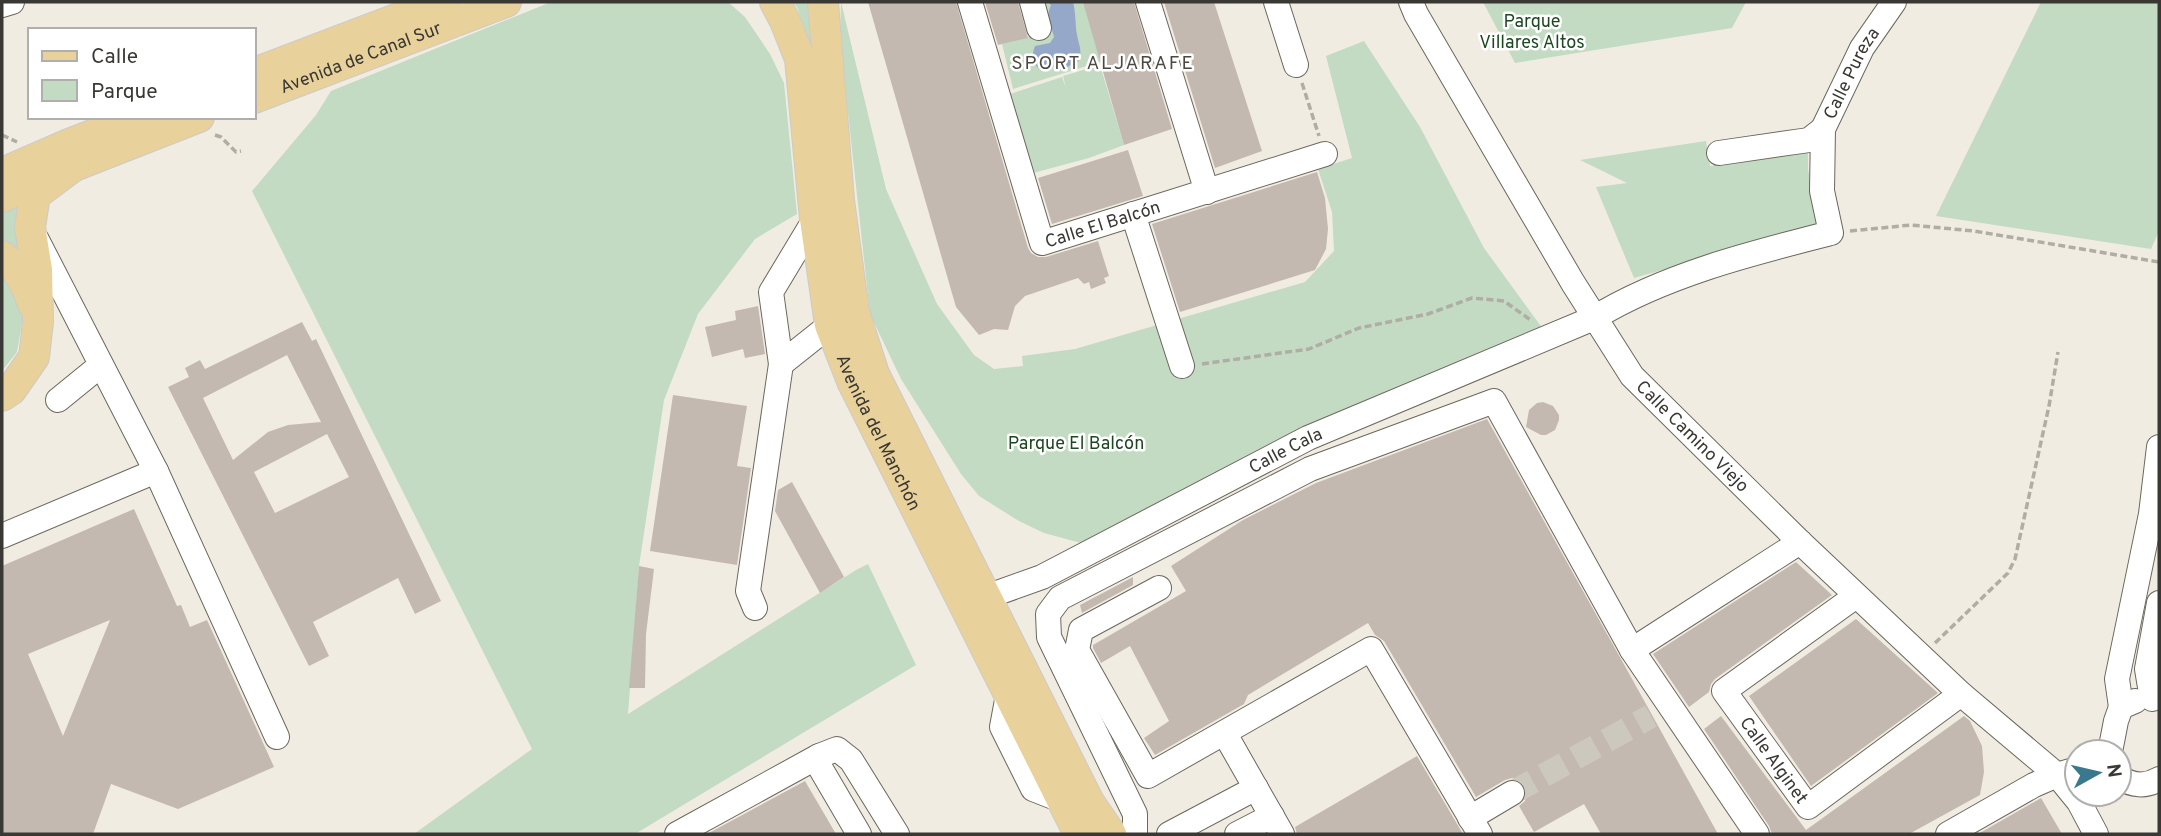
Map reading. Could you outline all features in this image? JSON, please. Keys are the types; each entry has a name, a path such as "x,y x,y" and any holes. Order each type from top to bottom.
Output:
{"main road":[{"name":"Avenida de Canal Sur","path":"256,73 394,10 441,2"},
{"name":"Avenida de Canal Sur","path":"256,97 506,2"},
{"name":"Avenida del Manchón","path":"775,2 800,59 815,219 830,325 852,381 1079,834"},
{"name":"Avenida del Manchón","path":"823,2 839,200 854,312 874,374 1089,803 1111,834"},
{"path":"2,197 135,119"},
{"path":"2,173 207,126"},
{"path":"2,155 72,155"},
{"path":"2,396 11,390 34,356 38,322 37,270 30,227 35,195 72,155"},
{"path":"2,256 11,262 27,287 38,322"}],"street":[{"path":"2,5 12,2"},
{"name":"Calle El Balcón","path":"970,2 1042,243 1325,154"},
{"path":"1032,2 1039,28"},
{"path":"1148,2 1207,191"},
{"path":"1276,2 1296,65"},
{"name":"Calle Camino Viejo","path":"1411,2 1495,153 1632,376 1800,542 1961,694 2063,769"},
{"name":"Calle Pureza","path":"1831,233 1822,191 1824,129 1862,48 1894,2"},
{"path":"1719,153 1809,140 1824,129"},
{"path":"1133,214 1182,366"},
{"path":"755,608 748,591 782,364 771,292 815,219"},
{"path":"30,227 156,471 276,737"},
{"name":"Calle Cala","path":"986,597 1042,576 1308,438 1594,318 1622,301 1736,258 1831,233"},
{"path":"782,364 830,325"},
{"path":"58,400 101,365"},
{"path":"1148,776 1069,654 1049,637 1048,614 1060,598 1310,469 1494,401 1632,650 1660,710 1745,830"},
{"path":"2113,738 2121,707 2117,679 2151,514 2159,447"},
{"path":"2,536 156,471"},
{"path":"1632,650 1800,542"},
{"path":"1135,834 1135,814 1069,654 1081,630 1159,588"},
{"name":"Calle Alginet","path":"1856,596 1724,691 1808,807 1961,694"},
{"path":"2121,707 2137,700 2156,700 2147,669 2159,603"},
{"path":"1131,806 1148,776 1371,649 1475,826 1513,793"},
{"path":"1225,734 1277,825 1237,834"},
{"path":"677,834 818,756 836,749 851,760 897,834"},
{"path":"818,756 818,764 859,834"},
{"path":"1948,834 2034,785 2063,774"},
{"path":"2133,785 2145,785 2159,780"},
{"path":"1169,834 1256,788"},
{"name":"Calle Camino Viejo","path":"2081,808 2095,834"}],"path":[{"path":"1296,65 1325,154"},
{"path":"207,126 236,152 241,151"},
{"path":"1831,233 1911,225 1974,231 2159,262"},
{"path":"1182,366 1309,349 1359,328 1428,314 1472,298 1504,301 1534,322"},
{"path":"1922,657 2008,573 2015,559 2049,406 2058,352"}],"green space":[{"path":"551,2 728,2 745,17 770,54 784,83 797,214 755,239 698,314 664,400 639,566 628,714 868,564 916,665 635,834 414,834 532,749 252,191 316,115 331,91"},
{"path":"793,2 810,2 813,54 797,7"},
{"name":"Parque El Balcón","path":"841,2 886,189 937,304 974,355 994,369 1023,366 1022,356 1075,349 1305,282 1334,251 1332,212 1318,169 1352,158 1326,56 1364,41 1420,127 1484,248 1543,329 1081,543 1044,533 979,496 961,474 901,379 870,314 840,40"},
{"path":"1041,2 1084,2 1103,61 1013,89 1002,44 1050,32"},
{"name":"Parque Villares Altos","path":"1483,2 1746,2 1732,28 1515,63"},
{"path":"2041,2 2159,2 2159,231 2151,249 1936,216"},
{"path":"1100,65 1124,145 1089,158 1033,173 1007,95 1062,77 1066,88 1063,76"},
{"path":"1706,141 1710,166 1808,150 1808,169 1818,226 1634,278 1596,187 1627,183 1580,160"},
{"path":"20,202 22,259 2,240 2,210"},
{"path":"2,270 23,318 17,352 2,371"}],"water":[{"path":"1048,2 1073,2 1080,55 1078,62 1067,67 1057,66 1041,70 1034,62 1035,46 1050,43 1054,37 1048,19 1051,5"}],"building":[{"path":"868,2 956,2 1028,248 1038,257 1046,257 1098,241 1109,276 1104,278 1106,283 1091,289 1089,282 1084,284 1078,278 1025,296 1015,306 1008,330 994,329 979,335 956,307"},
{"path":"985,2 1018,2 1028,38 998,45"},
{"path":"1083,2 1134,2 1172,129 1124,145"},
{"path":"1164,2 1214,2 1262,151 1215,168"},
{"path":"1128,150 1143,196 1052,224 1038,178"},
{"path":"1317,172 1325,198 1328,229 1326,249 1315,270 1180,312 1152,224"},
{"path":"758,306 765,354 745,358 743,349 712,357 705,327 736,320 735,311"},
{"path":"302,322 312,341 316,339 441,601 415,614 398,578 313,622 329,656 309,666 168,387 189,377 185,368 200,360 205,369","holes":["287,355 321,422 288,425 268,432 233,460 203,398","327,434 349,477 275,513 254,472"]},
{"path":"673,395 747,406 737,466 751,468 737,565 650,551"},
{"path":"1537,403 1553,406 1559,415 1555,430 1546,435 1526,427 1529,410"},
{"path":"1487,419 1718,834 1601,834 1584,804 1534,832 1519,806 1525,801 1527,793 1520,780 1505,780 1476,797 1384,641 1375,635 1368,623 1248,695 1244,704 1155,755 1144,738 1169,721 1130,646 1101,663 1093,645 1186,591 1171,566 1243,520 1316,483"},
{"path":"792,482 844,577 820,593 775,511 778,490"},
{"path":"134,509 177,606 181,605 190,627 207,620 274,767 178,809 111,784 93,834 2,834 2,566","holes":["110,620 63,736 28,654"]},
{"path":"1796,562 1832,595 1715,679 1709,692 1689,707 1653,654"},
{"path":"639,566 654,569 646,634 645,688 629,688"},
{"path":"1133,577 1133,585 1082,613 1080,605"},
{"path":"1856,619 1938,693 1811,786 1749,696"},
{"path":"1721,716 1806,830 1964,716 1970,721 1982,746 1984,772 1980,795 1909,834 1772,834 1704,729"},
{"path":"1417,756 1463,834 1297,834 1295,827"},
{"path":"805,781 836,834 707,834"},
{"path":"2041,798 2062,834 1978,834"}],"tunnel":[{"path":"1512,793 1651,716"}],"district":[{"name":"SPORT ALJARAFE","path":"1103,62"}]}
